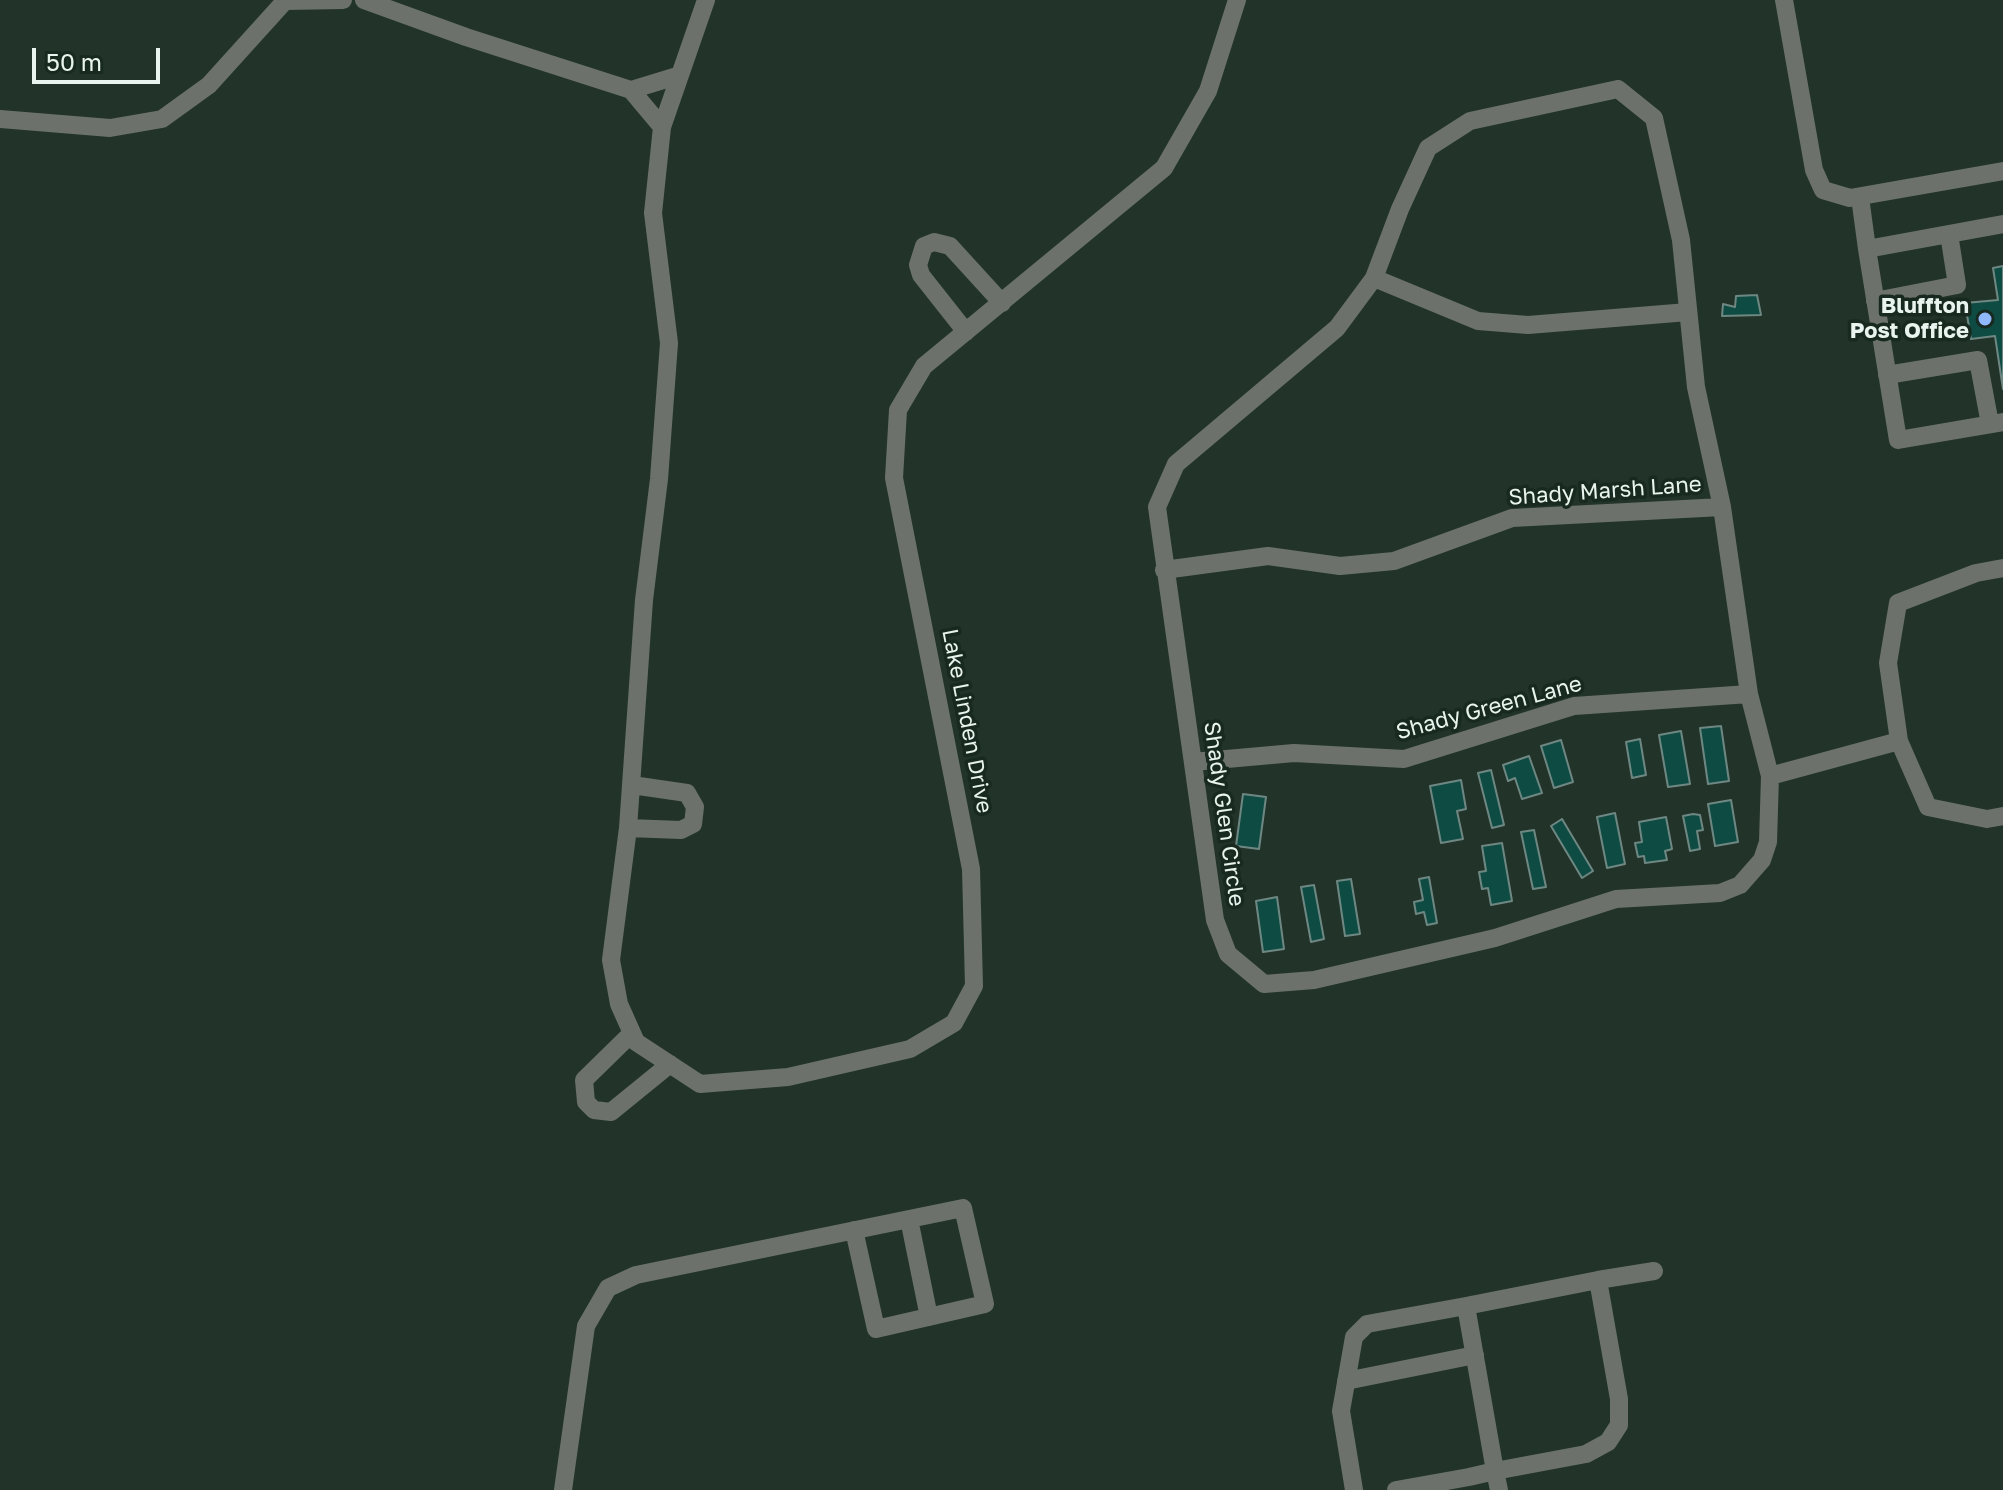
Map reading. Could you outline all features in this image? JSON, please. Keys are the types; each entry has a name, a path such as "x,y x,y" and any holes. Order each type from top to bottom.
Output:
{"street":[{"path":"0,119 110,128 162,119 209,85 285,1 343,0"},
{"path":"364,0 466,37 631,90 662,127"},
{"name":"Lake Linden Drive","path":"706,0 662,127 653,213 669,343 659,479 644,600 628,828 611,960 619,1004 636,1042 700,1084 788,1077 910,1049 954,1023 974,986 971,869 894,478 898,410 924,366 1164,168 1208,91 1237,0"},
{"path":"1784,0 1814,170 1823,190 1850,198 1860,197 2003,171"},
{"path":"631,90 680,75"},
{"name":"Shady Glen Circle","path":"1618,89 1654,118 1681,240 1696,387 1722,507 1749,694 1770,776 1768,842 1753,875 1740,885 1709,894 1616,899 1495,938 1314,980 1264,984 1228,954 1215,920 1157,507 1176,464 1337,328 1374,278 1400,209 1428,148 1470,121 1618,89"},
{"path":"1860,197 1875,301 1887,375 1898,440 1997,423 1978,360 1887,375"},
{"path":"1867,249 2003,224"},
{"path":"1875,301 1957,285 1949,234"},
{"path":"966,332 921,275 918,265 924,246 934,242 950,246 1002,303"},
{"path":"1374,278 1478,321 1528,325 1688,312"},
{"name":"Shady Marsh Lane","path":"1164,570 1268,556 1340,566 1394,561 1512,518 1722,507"},
{"path":"2003,568 1976,573 1898,603 1888,663 1899,741 1928,807 1987,819 2003,816"},
{"name":"Shady Green Lane","path":"1193,762 1294,753 1404,759 1471,741 1574,706 1749,694"},
{"path":"1770,776 1899,741"},
{"path":"628,828 681,830 693,824 695,807 687,793 632,785"},
{"path":"632,1033 584,1080 586,1102 594,1110 611,1112 670,1064"},
{"path":"563,1490 586,1326 608,1288 636,1275 854,1230 963,1208 985,1304 876,1329 854,1230"},
{"path":"909,1219 929,1317"},
{"path":"1354,1490 1342,1428 1354,1337 1367,1324 1654,1271"},
{"path":"1396,1490 1497,1481 1586,1454 1608,1442 1619,1425 1619,1399 1598,1280"},
{"path":"1466,1306 1497,1481"},
{"path":"1346,1381 1475,1355"}],"building":[{"name":"Bluffton Post Office","path":"2003,266 2003,389 1995,336 1971,339 1965,303 1998,300 1993,268"},
{"path":"1757,295 1761,315 1722,316 1723,304 1735,307 1736,296"},
{"path":"1721,726 1729,781 1708,784 1700,728"},
{"path":"1681,731 1690,784 1668,787 1659,735"},
{"path":"1640,739 1646,775 1632,778 1626,742"},
{"path":"1561,740 1573,782 1554,788 1541,746"},
{"path":"1529,756 1542,793 1522,799 1515,778 1508,781 1503,765"},
{"path":"1491,770 1504,825 1492,828 1478,773"},
{"path":"1461,780 1466,809 1457,811 1463,839 1441,843 1430,786"},
{"path":"1243,794 1266,797 1259,849 1236,846"},
{"path":"1731,800 1738,842 1715,846 1708,804"},
{"path":"1615,813 1625,864 1607,868 1597,817"},
{"path":"1700,815 1703,830 1697,831 1700,849 1690,851 1683,816"},
{"path":"1666,817 1672,849 1665,851 1667,860 1645,863 1644,856 1638,857 1635,843 1642,842 1639,822"},
{"path":"1562,819 1593,871 1582,878 1551,826"},
{"path":"1534,830 1546,887 1533,889 1521,832"},
{"path":"1502,843 1512,901 1491,905 1488,888 1482,889 1479,872 1486,871 1482,846"},
{"path":"1429,877 1437,923 1427,925 1424,912 1416,914 1414,902 1423,900 1419,879"},
{"path":"1351,879 1360,934 1345,936 1337,881"},
{"path":"1314,885 1324,939 1311,942 1301,887"},
{"path":"1277,897 1284,949 1263,952 1256,901"}],"place":[{"name":"Bluffton Post Office","path":"1985,319"}]}
